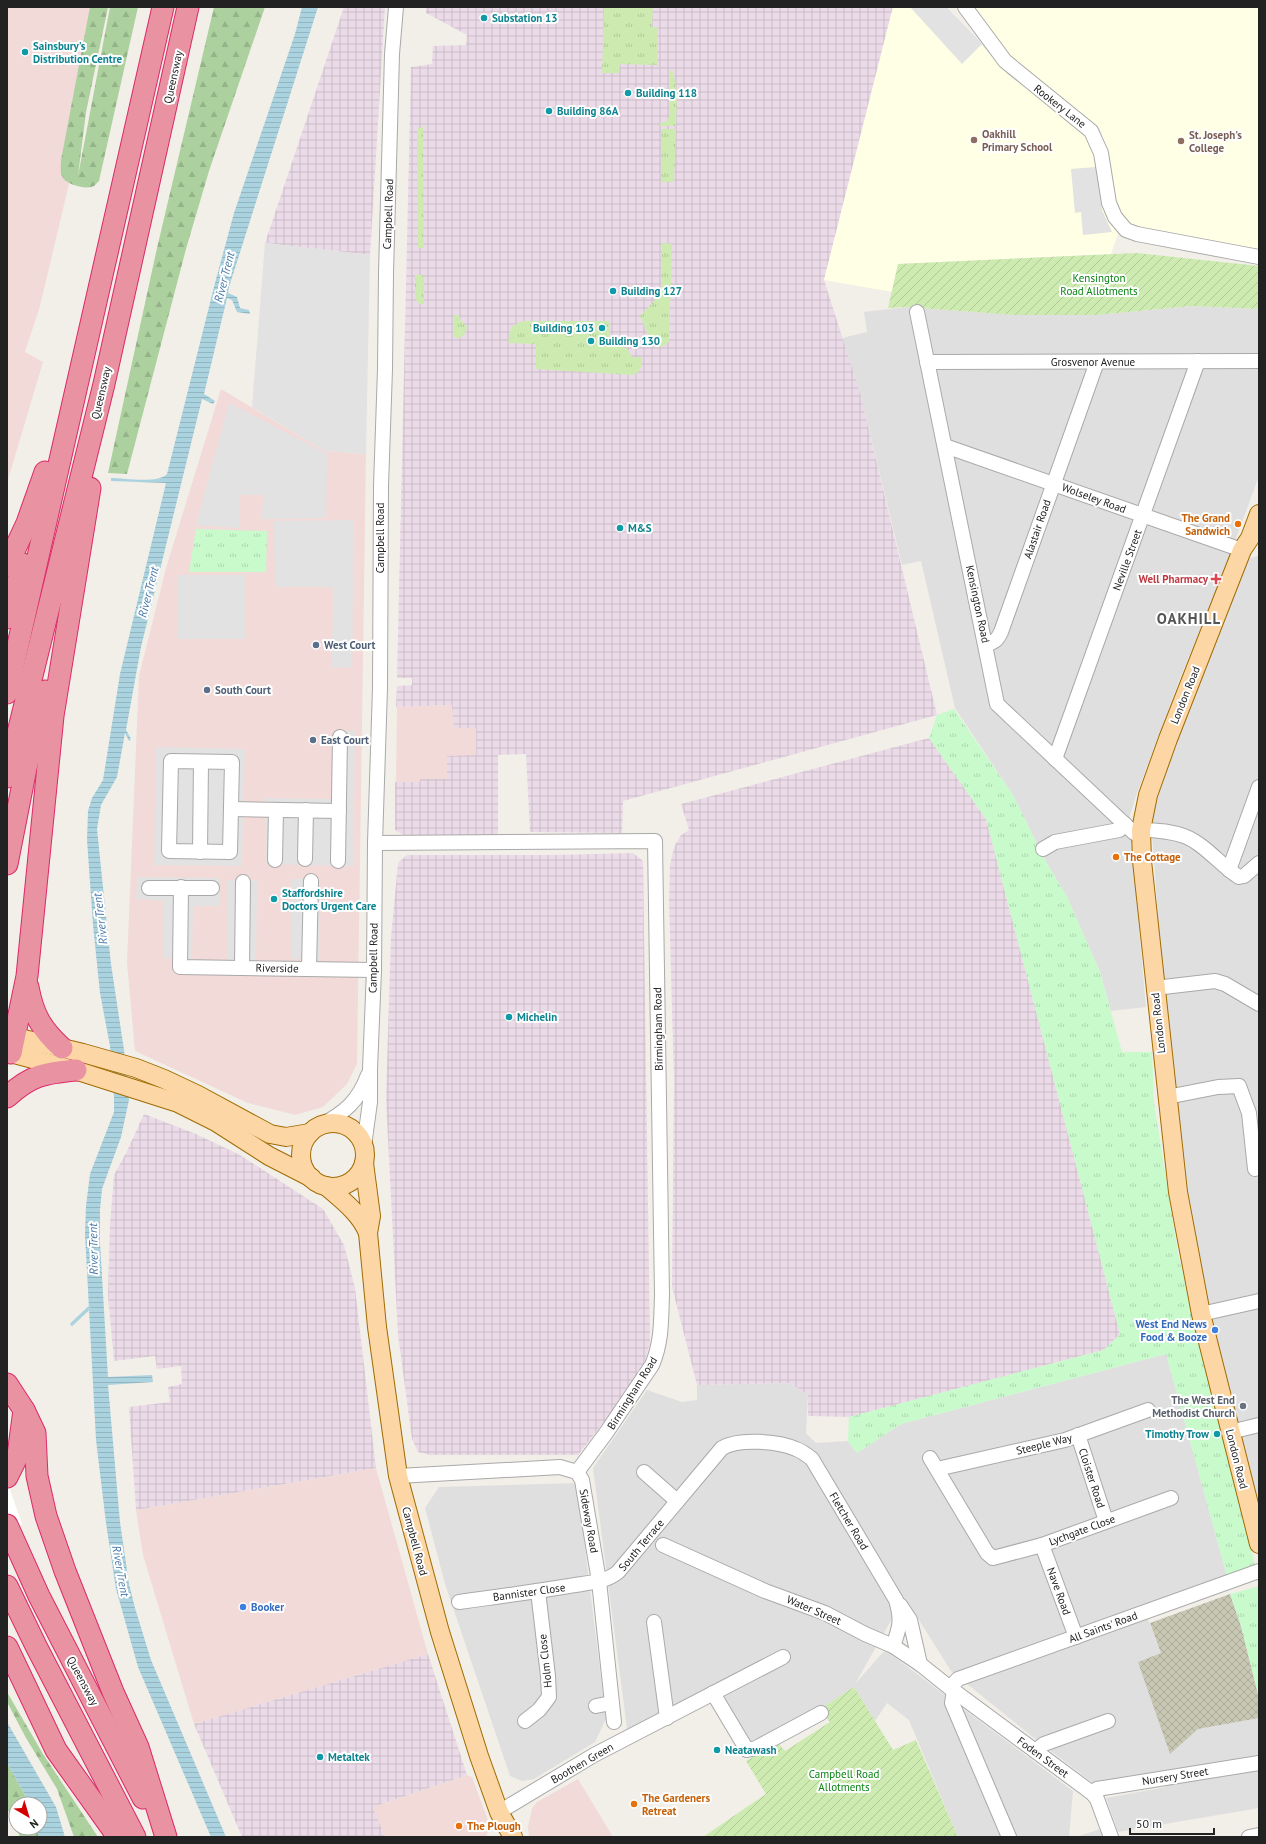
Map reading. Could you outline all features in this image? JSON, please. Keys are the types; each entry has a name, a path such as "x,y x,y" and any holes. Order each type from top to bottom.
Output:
{"highway":[{"path":"7,693 163,7"},
{"name":"Queensway","path":"7,777 104,384 188,7"},
{"path":"7,566 27,523 80,370"},
{"path":"7,618 80,370"},
{"path":"10,1044 27,976 53,716 87,513 104,384"},
{"path":"7,864 26,768 87,513"},
{"path":"27,976 31,1005 35,1015 50,1038 62,1048"},
{"path":"7,1097 32,1078 80,1065"},
{"path":"7,1367 23,1409 35,1433 37,1476 42,1504 65,1572 138,1747 166,1837"},
{"path":"7,1384 23,1409 18,1455 7,1477"},
{"name":"Queensway","path":"7,1525 39,1596 130,1771 162,1837"},
{"path":"7,1586 36,1646 135,1837"},
{"path":"7,1647 56,1750 118,1837"}],"main road":[{"name":"London Road","path":"1259,514 1251,544 1168,739 1136,831 1148,905 1154,988 1178,1192 1201,1314 1230,1432 1254,1508 1259,1544"},
{"path":"10,1044 62,1048 80,1065 136,1068 198,1095 270,1134 286,1137 335,1123 345,1125 359,1136 364,1154 361,1171 352,1181 341,1186 319,1182 269,1156 216,1122 178,1103 134,1089 80,1065 10,1044"},
{"path":"315,1129 304,1140 301,1151 302,1162 308,1174 319,1182"},
{"name":"Campbell Road","path":"364,1154 371,1216 368,1233"},
{"name":"Campbell Road","path":"319,1182 359,1216 364,1222 368,1233 377,1327 398,1476 440,1632 479,1756 509,1835"}],"street":[{"name":"Campbell Road","path":"364,1154 370,1102 374,970 381,486 385,370 386,265 392,54 396,7"},
{"name":"Rookery Lane","path":"965,7 1005,61 1091,131 1101,153 1109,204 1115,217 1126,230 1137,234 1259,257"},
{"name":"Kensington Road","path":"917,312 986,644 997,704 1055,759 1136,831"},
{"name":"Neville Street","path":"1055,759 1198,360"},
{"name":"Grosvenor Avenue","path":"927,362 1259,360"},
{"name":"Alastair Road","path":"986,644 993,643 998,639 1097,362"},
{"name":"Wolseley Road","path":"945,446 1143,516 1251,544"},
{"path":"338,861 340,738"},
{"path":"171,761 232,762 231,809 230,852 169,851 171,761"},
{"path":"200,852 201,762"},
{"path":"1229,870 1259,787"},
{"path":"231,809 338,811"},
{"path":"275,860 276,810"},
{"path":"305,859 306,810"},
{"path":"1043,849 1054,842 1119,830 1161,830 1185,836 1206,850 1239,877 1244,876 1259,863"},
{"name":"Birmingham Road","path":"375,843 655,841 662,1295 661,1336 657,1354 652,1365 606,1433 577,1472"},
{"path":"309,969 311,881"},
{"path":"242,967 243,882"},
{"path":"149,888 212,888"},
{"name":"Riverside","path":"181,888 180,967 374,970"},
{"path":"1154,988 1215,981 1225,984 1259,1004"},
{"name":"Campbell Road","path":"315,1129 338,1116 352,1105 363,1087 370,1068"},
{"path":"1167,1097 1218,1087 1239,1086 1249,1113 1254,1169"},
{"path":"1201,1314 1259,1300"},
{"name":"Steeple Way","path":"993,1558 987,1554 934,1464 1065,1440 1148,1410"},
{"path":"1230,1432 1259,1425"},
{"name":"Cloister Road","path":"1078,1435 1106,1521"},
{"name":"South Terrace","path":"599,1581 613,1577 618,1572 722,1448 729,1443 762,1442 795,1448"},
{"name":"Fletcher Road","path":"795,1448 812,1459 896,1600 910,1620 920,1664"},
{"path":"398,1476 560,1468 577,1472"},
{"name":"Sideway Road","path":"577,1472 582,1480 599,1581 614,1722"},
{"path":"644,1472 677,1501"},
{"name":"Lychgate Close","path":"993,1558 1042,1545 1172,1498"},
{"name":"Water Street","path":"664,1545 765,1591 825,1613 892,1646 920,1664 952,1690"},
{"name":"Nave Road","path":"1042,1545 1076,1637"},
{"name":"All Saints' Road","path":"952,1690 958,1679 1259,1571"},
{"name":"Bannister Close","path":"459,1602 538,1592 599,1581"},
{"name":"Holm Close","path":"525,1721 539,1710 549,1697 538,1592"},
{"name":"Fletcher Road","path":"892,1646 900,1626 900,1614 896,1600"},
{"path":"654,1622 667,1718"},
{"name":"Boothen Green","path":"499,1812 594,1755 783,1657"},
{"path":"952,1690 952,1703 1009,1837"},
{"name":"Foden Street","path":"952,1690 1092,1792 1097,1799 1111,1837"},
{"path":"713,1693 747,1750 756,1748 821,1713"},
{"path":"596,1706 611,1703"},
{"path":"1035,1751 1044,1744 1108,1721"},
{"name":"Nursery Street","path":"1092,1792 1097,1789 1259,1763"},
{"path":"1249,1837 1259,1835"}],"shaded area":[{"path":"7,7 108,7 86,112 40,306 25,352 43,362 7,483"},
{"path":"344,7 385,7 370,255 265,243"},
{"path":"426,7 893,7 824,280 860,393 937,715 623,801 622,833 530,832 526,754 498,755 498,835 405,836 395,830 395,782 420,782 420,779 447,779 447,756 476,755 476,728 454,728 452,705 396,707 397,686 412,685 412,678 397,678 411,67 432,64 433,46 466,45 467,35 426,13"},
{"name":"Oakhill Primary School","path":"893,7 948,7 1008,75 1085,130 1094,150 1105,209 1118,234 1111,254 898,264 893,292 824,280"},
{"path":"947,7 982,44 962,64 911,8"},
{"name":"St. Joseph's College","path":"974,7 1259,7 1259,249 1131,225 1114,201 1108,155 1100,128 1041,86 1011,59"},
{"path":"1096,167 1102,210 1112,232 1083,235 1081,212 1075,213 1071,169"},
{"path":"265,243 370,255 366,454 325,451 252,407"},
{"path":"1192,306 1259,309 1259,476 1226,566 1179,681 1129,818 1146,1007 1111,1011 1100,972 1066,895 1046,862 1013,795 955,708 921,561 902,565 860,393 842,338 867,332 864,312 907,307 1014,315 1096,315"},
{"path":"221,389 325,451 366,454 357,1064 347,1084 323,1107 295,1115 248,1103 135,1051 127,963 139,676 166,568"},
{"path":"229,403 327,454 326,518 262,519 263,495 240,495 239,528 196,525"},
{"path":"354,520 352,668 332,667 333,587 275,587 274,521"},
{"path":"1257,556 1259,557 1259,1523 1192,1239 1167,1039 1151,821 1165,763 1246,560"},
{"path":"178,575 245,575 245,639 178,639"},
{"path":"452,705 476,728 476,756 447,756 447,779 420,779 420,782 396,782 397,707"},
{"path":"333,731 355,731 353,866 265,864 265,798 331,799"},
{"path":"929,738 986,819 1120,1334 1104,1350 849,1417 808,1416 808,1395 790,1383 697,1385 672,1287 674,1080 669,901 670,865 674,847 681,835 689,830 681,804"},
{"path":"156,747 245,749 242,866 154,865"},
{"path":"633,853 643,861 650,1343 644,1363 618,1404 578,1455 430,1455 418,1452 412,1439 398,1335 386,1099 391,937 398,863 407,855 556,855"},
{"path":"137,877 219,878 219,906 193,906 192,959 163,958 164,901 136,899"},
{"path":"320,878 320,959 291,959 291,879"},
{"path":"228,880 257,880 256,961 227,961"},
{"path":"144,1114 196,1134 240,1155 323,1209 344,1245 355,1288 376,1468 136,1510 129,1407 170,1402 168,1387 182,1384 181,1366 157,1369 155,1356 114,1361 108,1295 110,1224 114,1175"},
{"path":"1166,1354 1227,1576 1143,1606 1161,1653 1138,1662 1198,1729 1259,1718 1259,1808 1118,1832 1106,1798 1166,1787 1164,1771 1093,1783 1039,1742 951,1671 909,1604 892,1619 855,1684 885,1650 1073,1791 1069,1837 958,1837 909,1720 887,1703 875,1721 854,1687 820,1709 747,1743 714,1688 628,1736 593,1468 647,1390 682,1402 697,1400 697,1385 790,1383 808,1395 806,1433 816,1443 848,1441 857,1453 901,1424"},
{"path":"376,1468 428,1654 194,1724 143,1555 136,1510"},
{"path":"577,1483 606,1719 595,1742 534,1779 522,1781 510,1776 445,1584 425,1508 439,1487"},
{"path":"1230,1594 1241,1626 1259,1698 1259,1718 1198,1729 1170,1754 1138,1662 1161,1653 1150,1623"},
{"path":"428,1654 467,1775 373,1807 385,1837 242,1837 194,1724"},
{"path":"467,1775 472,1777 490,1826 486,1837 385,1837 373,1807"},
{"path":"578,1779 613,1837 529,1837 528,1827 532,1809 537,1802"},
{"path":"1101,1829 1104,1837 1075,1837"}],"green space":[{"path":"90,7 108,7 86,112 78,176 110,7 138,7 99,181 94,186 82,187 67,182 64,179 61,174 61,160"},
{"path":"214,7 265,7 209,171 186,249 127,474 108,473 157,248"},
{"path":"604,7 653,7 652,27 658,27 657,65 620,64 619,73 602,73"},
{"path":"670,71 673,71 677,92 676,126 660,126 660,123 666,122 669,116"},
{"path":"423,127 424,248 418,248 417,139 418,128"},
{"path":"661,129 676,129 674,182 661,182"},
{"path":"662,243 672,244 669,341 666,345 660,347 653,346 640,316 661,295"},
{"name":"Kensington Road Allotments","path":"1137,253 1259,266 1259,309 1192,306 1096,315 1014,315 907,307 888,308 898,264"},
{"path":"415,275 424,275 424,304 419,304 415,298"},
{"path":"454,315 459,315 460,319 467,327 465,334 460,338 454,337"},
{"path":"522,321 610,321 609,344 623,344 623,348 627,348 632,357 642,357 640,369 637,373 632,375 536,369 536,344 508,343 511,327"},
{"path":"196,529 267,531 266,572 189,572"},
{"path":"954,709 1013,795 1046,862 1066,895 1100,972 1122,1052 1152,1052 1154,1103 1178,1253 1199,1344 1255,1565 1227,1576 1166,1354 901,1424 857,1453 848,1441 849,1417 1104,1350 1120,1334 986,819 929,738 937,715"},
{"path":"1259,1586 1259,1698 1241,1626 1230,1594"},
{"name":"Campbell Road Allotments","path":"854,1687 893,1750 916,1740 958,1837 703,1837 766,1794 746,1761 778,1743 785,1751 830,1722 820,1709"},
{"path":"7,1692 43,1754 98,1837 74,1837 57,1789 26,1738 7,1702"},
{"path":"7,1763 26,1796 8,1796 8,1810"},
{"path":"20,1836 39,1837 20,1837"}],"water":[{"name":"River Trent","path":"302,7 318,7 229,287 228,293 237,297 240,308 249,310 250,314 237,312 232,300 227,298 204,394 215,401 213,404 202,399 141,647 126,730 131,739 129,741 125,733 117,777 101,805 97,829 111,964 124,1050 129,1100 121,1137 102,1189 100,1210 100,1243 108,1377 152,1375 153,1382 108,1385 120,1522 129,1584 151,1660 226,1837 211,1837 138,1667 116,1589 96,1440 85,1234 86,1206 90,1174 114,1112 114,1098 110,1046 100,993 93,925 87,840 88,811 92,798 103,780 120,674 166,483 111,481 111,478 149,480 163,477 167,474 234,213 295,34"},
{"path":"7,1722 56,1807 65,1837 39,1837 48,1836 48,1796 26,1796 7,1763"}],"pier":[{"path":"7,1481 22,1524 7,1529"}],"waterway":[{"path":"72,1324 89,1308"}],"place":[{"name":"Substation 13","path":"484,18"},
{"name":"Sainsbury's Distribution Centre","path":"25,52"},
{"name":"Building 118","path":"628,93"},
{"name":"Building 86A","path":"549,111"},
{"name":"Oakhill Primary School","path":"974,140"},
{"name":"St. Joseph's College","path":"1181,141"},
{"name":"Building 127","path":"613,291"},
{"name":"Building 103","path":"602,328"},
{"name":"Building 130","path":"591,341"},
{"name":"The Grand Sandwich","path":"1238,524"},
{"name":"M&S","path":"620,528"},
{"name":"Well Pharmacy","path":"1216,579"},
{"name":"West Court","path":"316,645"},
{"name":"South Court","path":"207,690"},
{"name":"East Court","path":"313,740"},
{"name":"The Cottage","path":"1116,857"},
{"name":"Staffordshire Doctors Urgent Care","path":"274,899"},
{"name":"Michelin","path":"509,1017"},
{"name":"West End News Food & Booze","path":"1215,1330"},
{"name":"The West End Methodist Church","path":"1243,1406"},
{"name":"Timothy Trow","path":"1217,1434"},
{"name":"Booker","path":"243,1607"},
{"name":"Neatawash","path":"717,1750"},
{"name":"Metaltek","path":"320,1757"},
{"name":"The Gardeners Retreat","path":"634,1804"},
{"name":"The Plough","path":"459,1826"}],"district":[{"name":"OAKHILL","path":"1189,618"}]}
